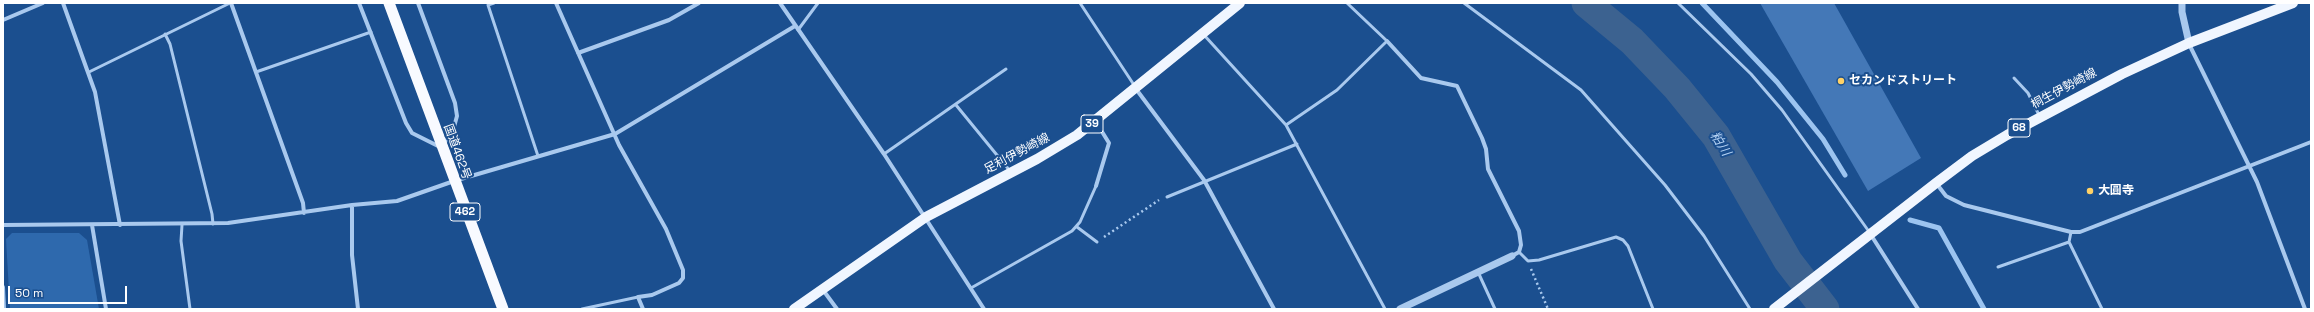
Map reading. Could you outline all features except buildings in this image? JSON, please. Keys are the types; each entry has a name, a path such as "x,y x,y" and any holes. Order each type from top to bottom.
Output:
{"highway":[{"name":"国道462号","path":"389,3 454,181 503,309"}],"main road":[{"name":"足利伊勢崎線","path":"794,309 926,217 1056,148 1096,122 1240,3"},
{"name":"桐生伊勢崎線","path":"1774,309 1972,156 2040,117 2122,74 2189,44 2293,3"}],"street":[{"path":"3,20 43,3"},
{"path":"63,3 95,92 120,225"},
{"path":"230,3 303,202 304,213"},
{"path":"359,3 406,123 412,133 442,148 454,127 457,116 446,80 418,3"},
{"path":"556,3 614,134 666,229 683,270 683,278 679,283 659,293 638,297 643,309"},
{"path":"578,53 669,20 699,3"},
{"path":"780,3 884,154 984,309"},
{"path":"2182,3 2182,12 2189,44 2250,166 2305,309"},
{"path":"3,224 213,224 304,213 352,205 397,201 454,181 614,134 795,26"},
{"path":"1387,41 1421,78 1457,86 1486,148 1488,169 1522,239 1519,252 1400,309"},
{"path":"1136,89 1204,180 1274,309"},
{"path":"1096,122 1109,143 1096,186"},
{"path":"1936,183 1946,196 1964,205 2071,232 2092,229 2311,142"},
{"path":"352,205 352,255 358,309"},
{"path":"92,225 106,309"},
{"path":"1868,236 1918,309"},
{"path":"3,287 4,309"},
{"path":"823,289 837,309"}],"lane":[{"path":"88,72 230,3"},
{"path":"494,3 488,5 538,156"},
{"path":"798,30 818,3"},
{"path":"1080,3 1136,89"},
{"path":"1286,125 1337,90 1387,41 1347,3"},
{"path":"1464,3 1581,90 1665,185 1704,236 1750,309"},
{"path":"1678,3 1751,74 1782,110 1868,236"},
{"path":"256,72 371,32"},
{"path":"165,34 197,152 213,224"},
{"path":"1203,34 1286,125 1385,309"},
{"path":"884,154 1006,69"},
{"path":"2014,78 2028,93 2040,117"},
{"path":"956,105 1006,165 1010,173"},
{"path":"1167,197 1204,180 1297,144"},
{"path":"971,288 1077,228 1096,186"},
{"path":"182,225 181,241 190,309"},
{"path":"1077,228 1097,242"},
{"path":"2071,232 2069,242 2102,309"},
{"path":"1519,252 1528,261 1539,260 1616,237 1623,240 1628,246 1653,309"},
{"path":"1998,267 2069,242"},
{"path":"1478,272 1495,309"},
{"path":"582,309 638,297"}],"path":[{"path":"1097,242 1156,202 1167,197"},
{"path":"1528,261 1548,309"}],"shaded area":[{"path":"12,233 79,233 87,240 99,309 10,309 6,239"}],"waterway":[{"name":"粕川","path":"1586,3 1632,41 1677,88 1716,136 1788,261 1825,309"},
{"path":"1702,3 1777,82 1823,139 1845,175"},
{"path":"1910,220 1939,228 1984,309"}],"place":[{"name":"セカンドストリート","path":"1841,81"},
{"name":"大圓寺","path":"2090,191"}]}
